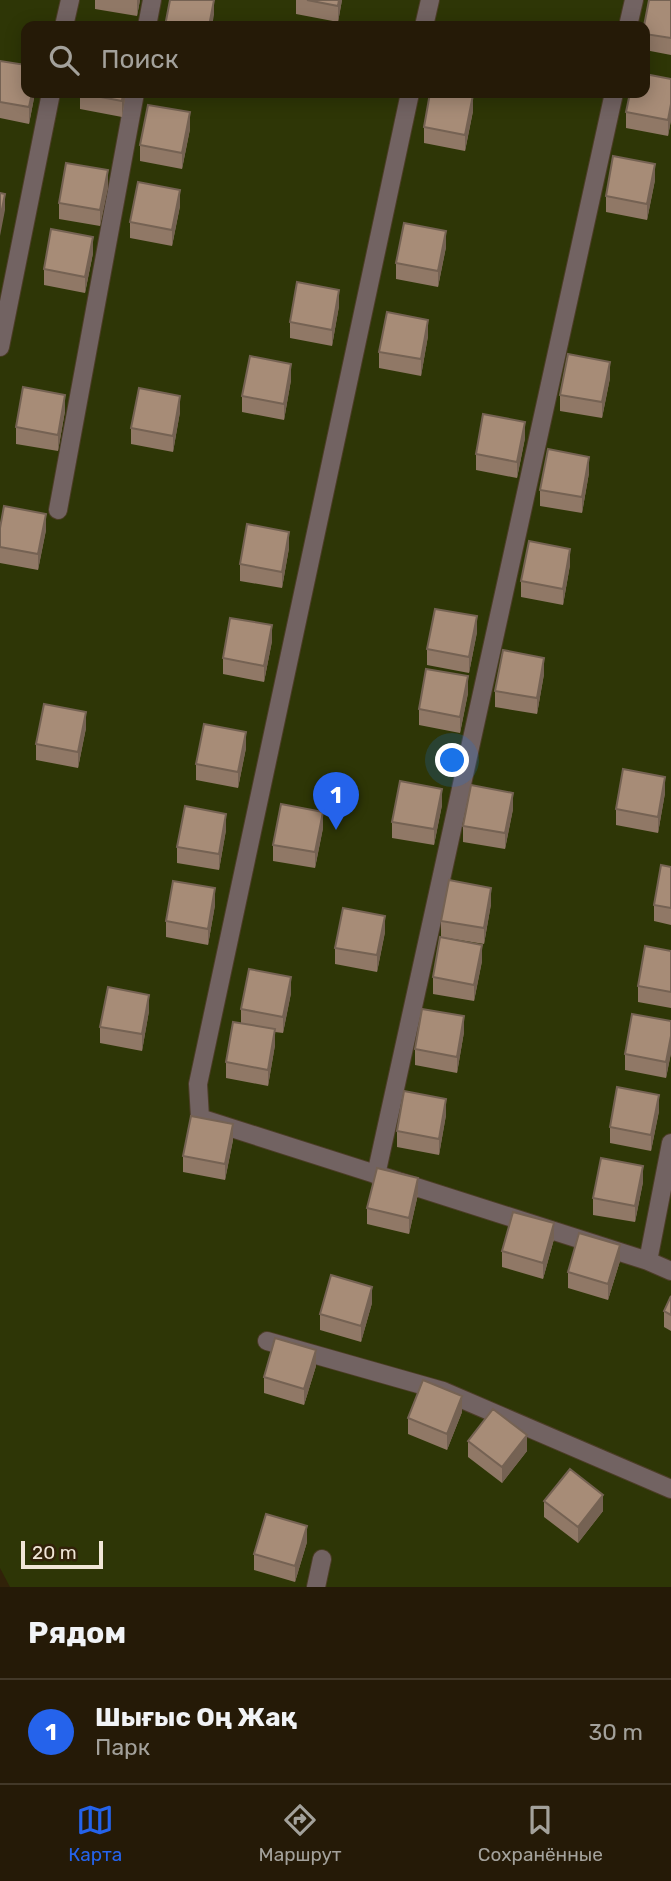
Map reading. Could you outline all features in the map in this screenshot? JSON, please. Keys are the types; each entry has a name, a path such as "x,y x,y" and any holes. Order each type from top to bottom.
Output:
{"street":[{"path":"66,21 70,0"},
{"path":"148,21 152,0"},
{"path":"425,21 430,0"},
{"path":"629,21 634,0"},
{"path":"0,347 50,98"},
{"path":"58,510 134,98"},
{"path":"409,98 198,1084 200,1118 648,1261 671,1271"},
{"path":"376,1175 613,98"},
{"path":"648,1261 671,1143"},
{"path":"267,1341 443,1391 671,1489"},
{"path":"316,1587 321,1559"}],"green space":[{"path":"0,0 671,0 671,1587 10,1587 0,1568"}],"building":[{"path":"170,0 214,0 210,21 166,21"},
{"path":"307,0 339,0 338,6"},
{"path":"649,0 671,0 671,38 650,35 650,21 645,21"},
{"path":"0,61 21,64 21,98 31,98 29,107 0,102"},
{"path":"650,75 671,79 668,120 626,112 629,98 650,98"},
{"path":"429,98 472,98 465,135 424,127"},
{"path":"148,105 190,112 182,153 140,145"},
{"path":"613,156 655,164 647,204 606,196"},
{"path":"66,163 108,170 100,210 59,203"},
{"path":"138,182 180,190 172,230 130,222"},
{"path":"0,193 5,194 0,219"},
{"path":"404,223 446,231 438,271 396,263"},
{"path":"51,229 93,237 85,277 44,269"},
{"path":"297,282 339,290 332,330 290,322"},
{"path":"387,312 428,320 421,359 379,352"},
{"path":"568,354 610,362 602,402 560,395"},
{"path":"250,356 291,364 284,404 242,396"},
{"path":"23,387 65,395 58,435 16,427"},
{"path":"139,388 180,396 173,436 131,428"},
{"path":"483,414 525,422 517,462 476,454"},
{"path":"548,449 589,457 582,497 540,490"},
{"path":"4,506 46,514 38,554 0,547"},
{"path":"247,524 289,532 282,572 240,564"},
{"path":"529,541 570,549 563,589 521,581"},
{"path":"435,609 477,616 469,657 427,649"},
{"path":"230,618 272,625 264,666 223,658"},
{"path":"503,650 544,658 537,698 495,691"},
{"path":"426,669 468,676 460,717 419,709"},
{"path":"44,704 86,712 78,752 36,744"},
{"path":"204,724 246,732 238,772 196,764"},
{"path":"623,769 665,777 658,817 616,809"},
{"path":"400,781 442,789 434,829 392,822"},
{"path":"471,785 513,793 505,833 463,826"},
{"path":"281,804 323,812 315,852 273,845"},
{"path":"185,806 226,814 219,854 177,847"},
{"path":"661,865 671,867 671,908 654,905"},
{"path":"449,880 491,888 484,928 441,921"},
{"path":"173,881 215,888 208,929 166,921"},
{"path":"343,908 385,916 377,955 335,948"},
{"path":"440,937 482,945 474,985 433,977"},
{"path":"645,946 671,951 671,992 638,986"},
{"path":"249,969 291,977 283,1017 241,1009"},
{"path":"108,987 149,995 142,1034 100,1027"},
{"path":"422,1009 464,1016 457,1057 415,1049"},
{"path":"632,1014 671,1021 666,1062 625,1054"},
{"path":"233,1022 275,1029 268,1070 226,1062"},
{"path":"617,1087 659,1095 651,1135 610,1127"},
{"path":"404,1091 446,1099 439,1139 397,1131"},
{"path":"191,1116 233,1124 225,1164 183,1156"},
{"path":"601,1158 643,1166 635,1206 593,1198"},
{"path":"377,1168 418,1178 409,1218 367,1208"},
{"path":"513,1212 554,1223 543,1263 502,1251"},
{"path":"579,1233 620,1245 608,1284 568,1272"},
{"path":"331,1275 372,1287 361,1326 320,1314"},
{"path":"671,1296 671,1315 664,1311"},
{"path":"275,1338 316,1350 304,1389 264,1377"},
{"path":"423,1380 462,1396 447,1434 408,1418"},
{"path":"493,1409 527,1435 502,1467 468,1441"},
{"path":"570,1469 603,1495 578,1527 544,1501"},
{"path":"266,1514 307,1526 295,1566 254,1554"}],"place":[{"name":"Шығыс Оң Жақ","path":"336,830"}]}
